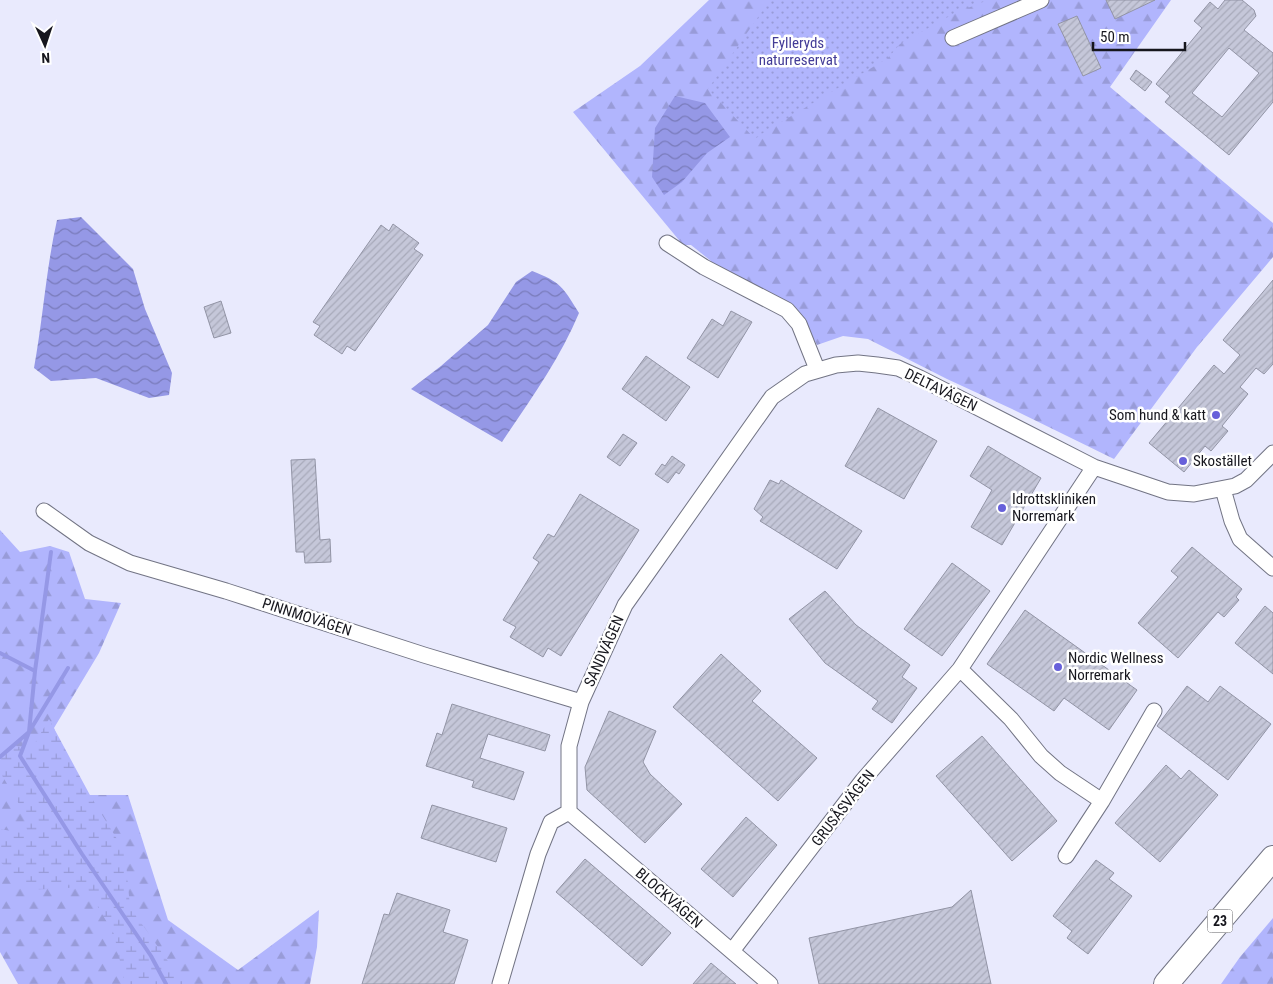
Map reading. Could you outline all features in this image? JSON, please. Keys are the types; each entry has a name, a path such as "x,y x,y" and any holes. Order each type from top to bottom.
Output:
{"main road":[{"name":"23","path":"1166,984 1273,858"},
{"name":"23","path":"1182,984 1273,877"}],"street":[{"path":"953,38 1041,0"},
{"path":"667,243 704,267 787,310 799,324 817,369"},
{"name":"DELTAVÄGEN","path":"817,369 858,363 898,368 1094,467 1168,492 1194,494 1235,486 1246,480 1273,453"},
{"name":"SANDVÄGEN","path":"569,812 569,746 581,702 625,605 772,396 805,374 817,369"},
{"name":"GRUSÅSVÄGEN","path":"732,951 863,780 960,669 1094,467"},
{"path":"1223,489 1232,521 1240,540 1273,568"},
{"name":"PINNMOVÄGEN","path":"44,511 89,543 130,563 226,591 424,655 581,702"},
{"path":"960,669 1011,719 1041,756 1060,773 1102,801"},
{"path":"1066,856 1102,801 1154,711"},
{"path":"500,984 541,846 551,822 569,812"},
{"name":"BLOCKVÄGEN","path":"569,812 770,984"}],"green space":[{"path":"709,0 1171,0 1110,87 1273,223 1273,257 1197,347 1114,459 868,339 843,336 817,345 800,313 775,296 709,263 711,261 691,245 683,245 573,112 640,66"},
{"name":"Fylleryds naturreservat","path":"770,0 988,0 955,13 900,44 888,58 755,139 708,89"},
{"path":"0,530 20,552 50,546 69,552 85,599 121,603 99,653 54,728 76,795 128,795 168,920 238,970 319,910 317,947 310,984 18,984 0,952"},
{"path":"49,719 91,797 125,852 130,907 184,984 125,984 114,934 86,887 28,890 0,862 0,829 28,834 22,809 0,772 0,742 31,750"},
{"path":"1273,918 1273,984 1221,984 1240,957"}],"water":[{"path":"675,96 705,103 730,137 707,153 682,182 664,195 652,177 655,128"},
{"path":"81,217 133,269 145,309 172,373 169,395 149,398 96,378 51,381 34,368 57,220"},
{"path":"532,271 560,286 579,313 554,363 502,442 411,389 488,325 516,282"}],"building":[{"path":"1106,0 1155,0 1115,19"},
{"path":"1225,0 1242,0 1254,10 1256,16 1244,30 1273,53 1273,102 1229,155 1165,102 1170,96 1156,84 1202,28 1194,21 1210,2 1218,9","holes":["1229,48 1259,73 1222,117 1192,93"]},
{"path":"1077,16 1101,68 1083,76 1058,24"},
{"path":"1136,70 1152,82 1145,91 1130,79"},
{"path":"393,224 419,243 414,249 423,255 355,351 347,346 342,354 314,335 320,326 313,322 381,225 389,231"},
{"path":"1273,280 1273,364 1264,374 1256,368 1240,387 1248,394 1222,426 1228,431 1211,451 1205,446 1184,472 1149,443 1214,365 1224,374 1240,355 1223,340"},
{"path":"221,301 231,333 214,338 204,307"},
{"path":"731,311 752,322 718,378 687,358 712,319 723,326"},
{"path":"646,356 690,387 666,421 622,389"},
{"path":"878,408 937,441 904,499 845,466"},
{"path":"623,434 637,443 620,466 607,457"},
{"name":"Idrottskliniken Norremark","path":"988,446 1041,478 1002,545 971,527 992,490 970,476"},
{"path":"672,456 685,465 679,474 676,472 668,483 655,474 662,464 665,466"},
{"path":"315,459 320,540 330,539 331,562 305,563 304,552 296,552 291,460"},
{"path":"770,480 779,484 781,480 862,531 837,569 760,521 763,517 754,509"},
{"path":"580,494 639,530 561,656 548,648 543,657 510,637 516,627 503,620 539,562 533,558 548,534 554,537"},
{"path":"1192,547 1242,589 1236,597 1239,600 1224,617 1218,612 1178,658 1138,623 1178,577 1171,571"},
{"path":"952,563 990,591 942,656 904,629"},
{"path":"825,591 856,625 910,665 902,677 917,688 892,723 872,709 878,701 825,663 789,619"},
{"path":"1265,606 1273,613 1273,674 1235,643"},
{"path":"1025,610 1137,690 1109,730 1064,698 1054,711 987,664"},
{"path":"721,654 761,691 752,701 817,758 778,801 673,707"},
{"path":"1187,686 1208,702 1220,686 1271,724 1228,780 1157,726"},
{"path":"452,704 550,735 545,751 488,734 480,758 524,772 514,800 472,787 474,781 426,766 437,733 442,735"},
{"path":"609,711 656,731 643,762 650,774 682,804 645,843 587,790 585,767"},
{"path":"982,736 1057,821 1012,861 936,776"},
{"path":"1166,765 1181,779 1189,770 1218,795 1160,862 1115,823"},
{"path":"432,805 507,828 496,862 421,838"},
{"path":"746,817 777,845 733,897 701,869"},
{"path":"585,859 671,933 642,966 556,892"},
{"path":"1096,860 1114,873 1109,879 1132,896 1088,954 1067,938 1072,931 1053,916"},
{"path":"971,890 991,984 819,984 809,938 952,907"},
{"path":"397,893 450,910 443,932 468,940 454,984 362,984 384,914 389,915"},
{"path":"711,963 736,984 693,984"}],"waterway":[{"path":"35,671 51,552"},
{"path":"0,653 35,671 29,732 20,756 82,854 151,956 166,984"},
{"path":"0,757 29,732 68,668"}],"place":[{"name":"Som hund & katt","path":"1216,415"},
{"name":"Skostället","path":"1183,461"},
{"name":"Idrottskliniken Norremark","path":"1002,508"},
{"name":"Nordic Wellness Norremark","path":"1058,667"}]}
